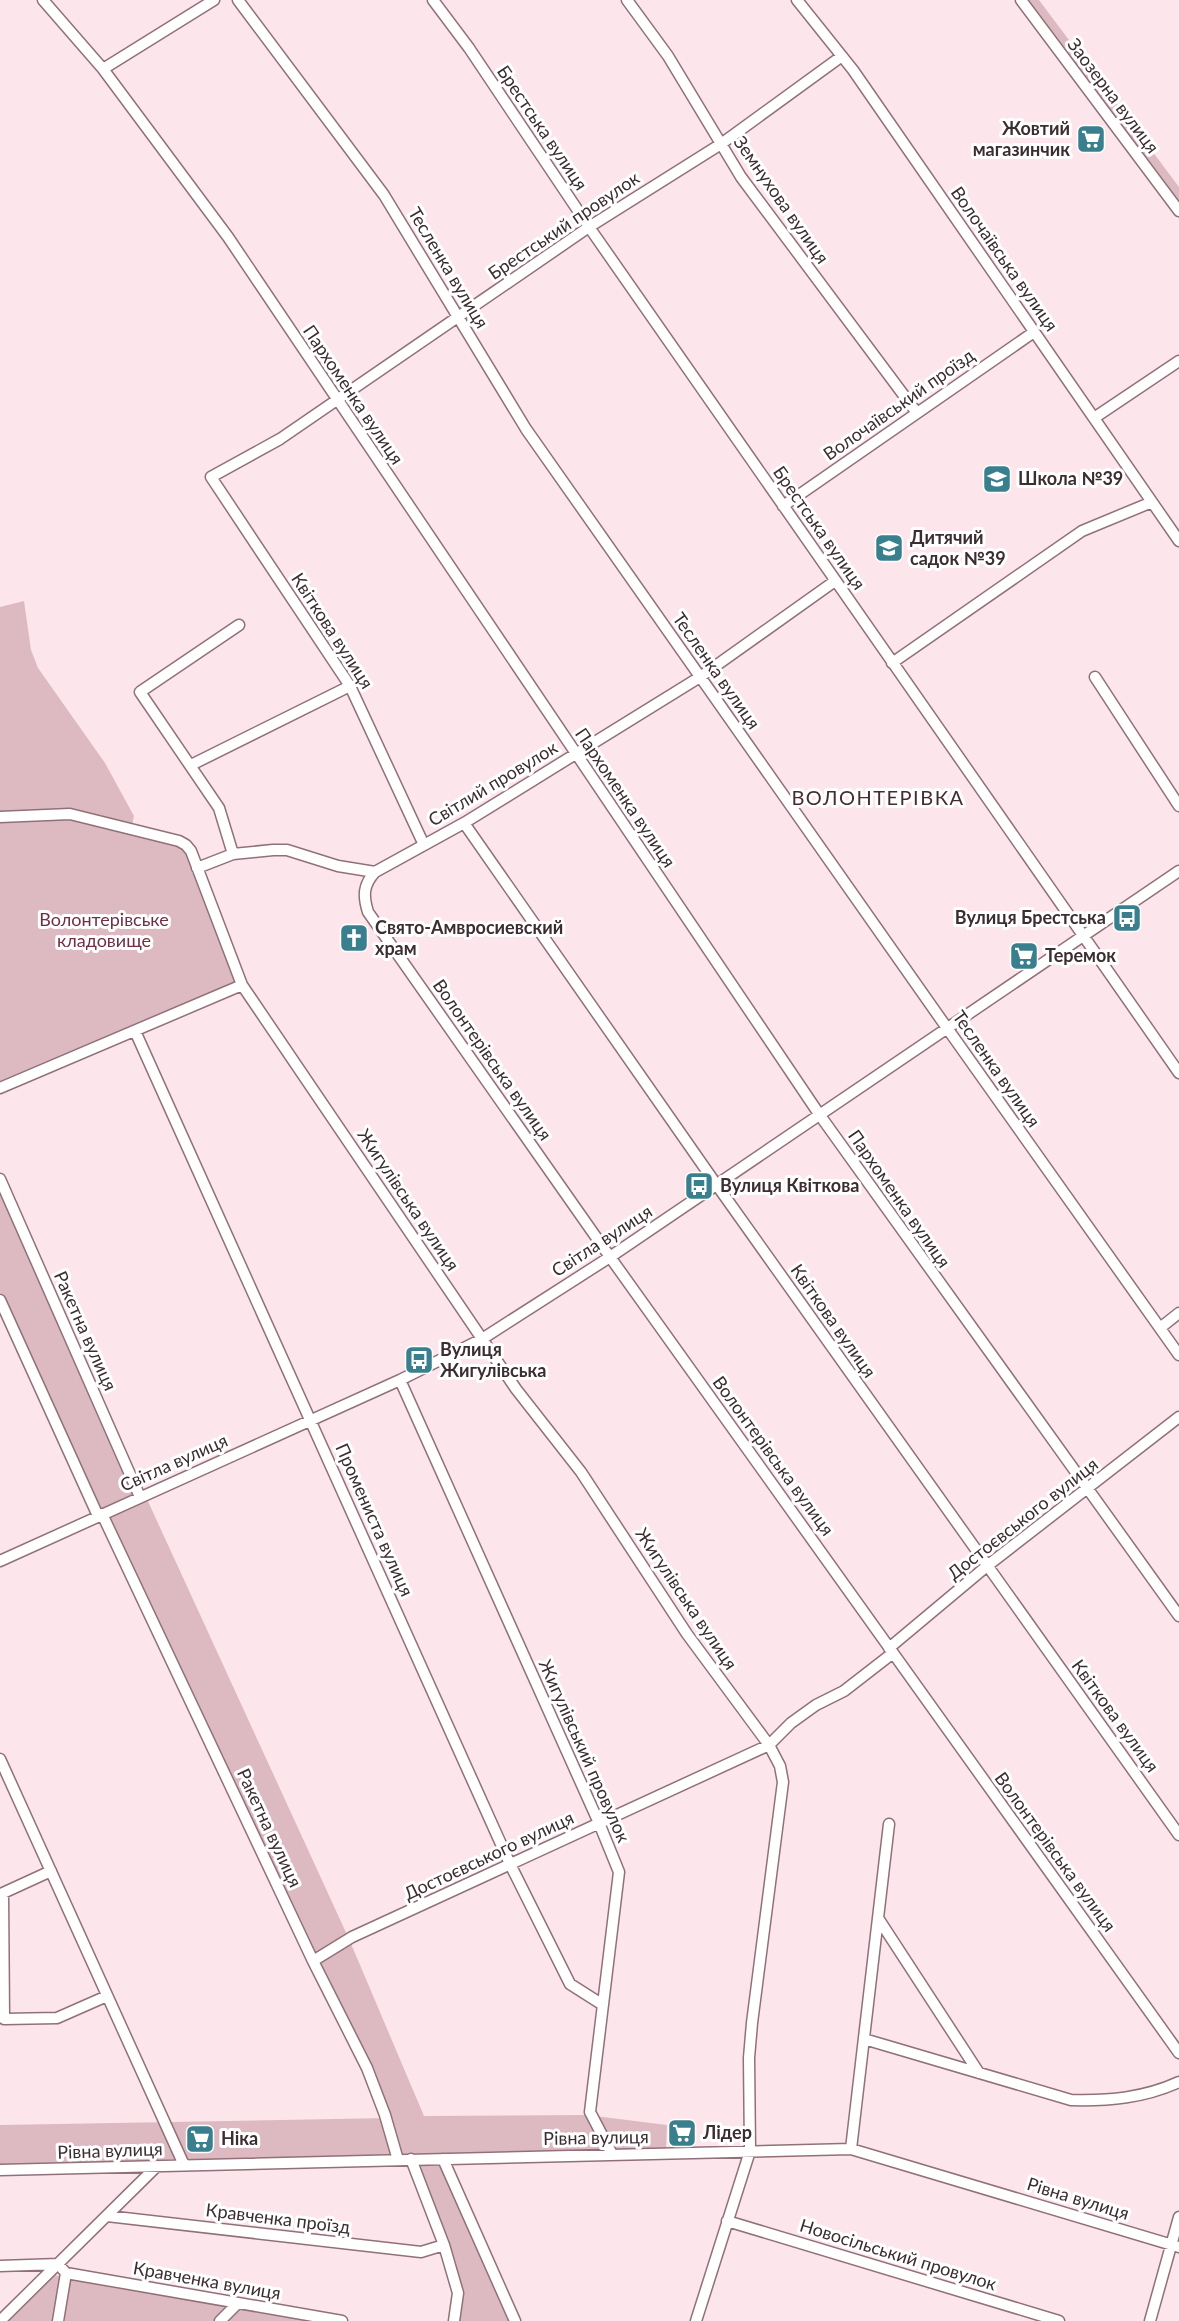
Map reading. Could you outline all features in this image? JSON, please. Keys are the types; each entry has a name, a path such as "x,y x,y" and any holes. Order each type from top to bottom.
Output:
{"street":[{"name":"Пархоменка вулиця","path":"43,0 103,69 228,237 819,1114 1179,1616"},
{"path":"103,69 214,0"},
{"name":"Тесленка вулиця","path":"238,0 384,195 526,429 946,1028 1179,1354"},
{"name":"Брестська вулиця","path":"433,0 469,48 589,227 1179,1073"},
{"name":"Земнухова вулиця","path":"627,0 668,56 741,177 917,413"},
{"name":"Волочаївська вулиця","path":"797,0 842,56 1179,541"},
{"name":"Заозерна вулиця","path":"1021,0 1179,211"},
{"name":"Брестський провулок","path":"211,477 280,439 589,227 721,144 842,56"},
{"name":"Волочаївський проїзд","path":"783,506 1034,332"},
{"path":"1094,418 1179,361"},
{"name":"Квіткова вулиця","path":"211,477 350,686 424,845"},
{"path":"892,663 1082,531 1152,502"},
{"name":"Світлий провулок","path":"375,872 464,823 700,676 836,581"},
{"path":"233,854 219,808 140,692 239,624"},
{"path":"1095,677 1179,806"},
{"path":"191,765 350,686"},
{"name":"Жигулівська вулиця","path":"0,817 70,814 179,841 191,851 242,985 516,1389 581,1472 687,1635 769,1745 780,1766 783,1782 751,2035 750,2151 696,2321"},
{"name":"Квіткова вулиця","path":"464,823 716,1184 1179,1835"},
{"path":"197,868 233,854 273,849 287,850 338,866 375,872"},
{"name":"Світла вулиця","path":"0,1561 400,1380 482,1339 610,1257 1179,871"},
{"name":"Волонтерівська вулиця","path":"375,872 367,881 364,890 368,912 610,1257 1179,2053"},
{"path":"0,1088 242,985"},
{"name":"Промениста вулиця","path":"135,1031 510,1864 570,1984 603,2005"},
{"name":"Ракетна вулиця","path":"0,1179 140,1497"},
{"name":"Ракетна вулиця","path":"0,1300 100,1515 367,2068 385,2115 398,2160"},
{"path":"1160,1328 1179,1313"},
{"name":"Жигулівський провулок","path":"400,1380 619,1872 590,2112 612,2154"},
{"name":"Достоєвського вулиця","path":"313,1960 352,1937 769,1745 790,1723 816,1705 844,1691 987,1566 1179,1417"},
{"path":"0,1759 184,2165"},
{"path":"851,2149 889,1824"},
{"path":"51,1871 3,1893 4,2019 57,2018 107,1996"},
{"path":"878,1918 979,2073"},
{"path":"864,2039 1071,2100 1103,2101 1135,2097 1179,2082"},
{"name":"Рівна вулиця","path":"0,2170 851,2149 1175,2245"},
{"path":"411,2159 444,2245 458,2294 454,2321"},
{"path":"443,2159 515,2321"},
{"path":"0,2321 157,2166"},
{"name":"Кравченка проїзд","path":"107,2216 421,2252 444,2245"},
{"path":"1150,2321 1175,2245 1179,2217"},
{"name":"Новосільський провулок","path":"727,2221 1059,2321"},
{"path":"0,2266 58,2264"},
{"path":"58,2264 66,2273 58,2321"},
{"name":"Кравченка вулиця","path":"66,2273 342,2321"},
{"path":"220,2321 238,2303"}],"green space":[{"path":"1021,0 1039,0 1179,187 1179,211"},
{"name":"Волонтерівське кладовище","path":"24,601 31,650 38,668 105,763 134,816 131,830 186,845 242,985 0,1088 0,607"},
{"path":"0,1187 137,1500 146,1497 349,1939 424,2116 589,2115 608,2151 439,2157 511,2321 458,2321 461,2309 413,2157 0,2168 0,2125 388,2118 99,1512 0,1292"},
{"path":"595,2116 667,2125 666,2150 614,2151"},
{"path":"54,2275 315,2321 7,2321"}],"place":[{"name":"Жовтий магазинчик","path":"1091,139"},
{"name":"Школа №39","path":"997,479"},
{"name":"Дитячий садок №39","path":"889,548"},
{"name":"Вулиця Брестська","path":"1127,918"},
{"name":"Свято-Амвросиевский храм","path":"354,938"},
{"name":"Теремок","path":"1024,956"},
{"name":"Вулиця Квіткова","path":"699,1186"},
{"name":"Вулиця Жигулівська","path":"419,1360"},
{"name":"Лідер","path":"682,2133"},
{"name":"Ніка","path":"200,2139"}],"district":[{"name":"ВОЛОНТЕРІВКА","path":"878,798"}]}
